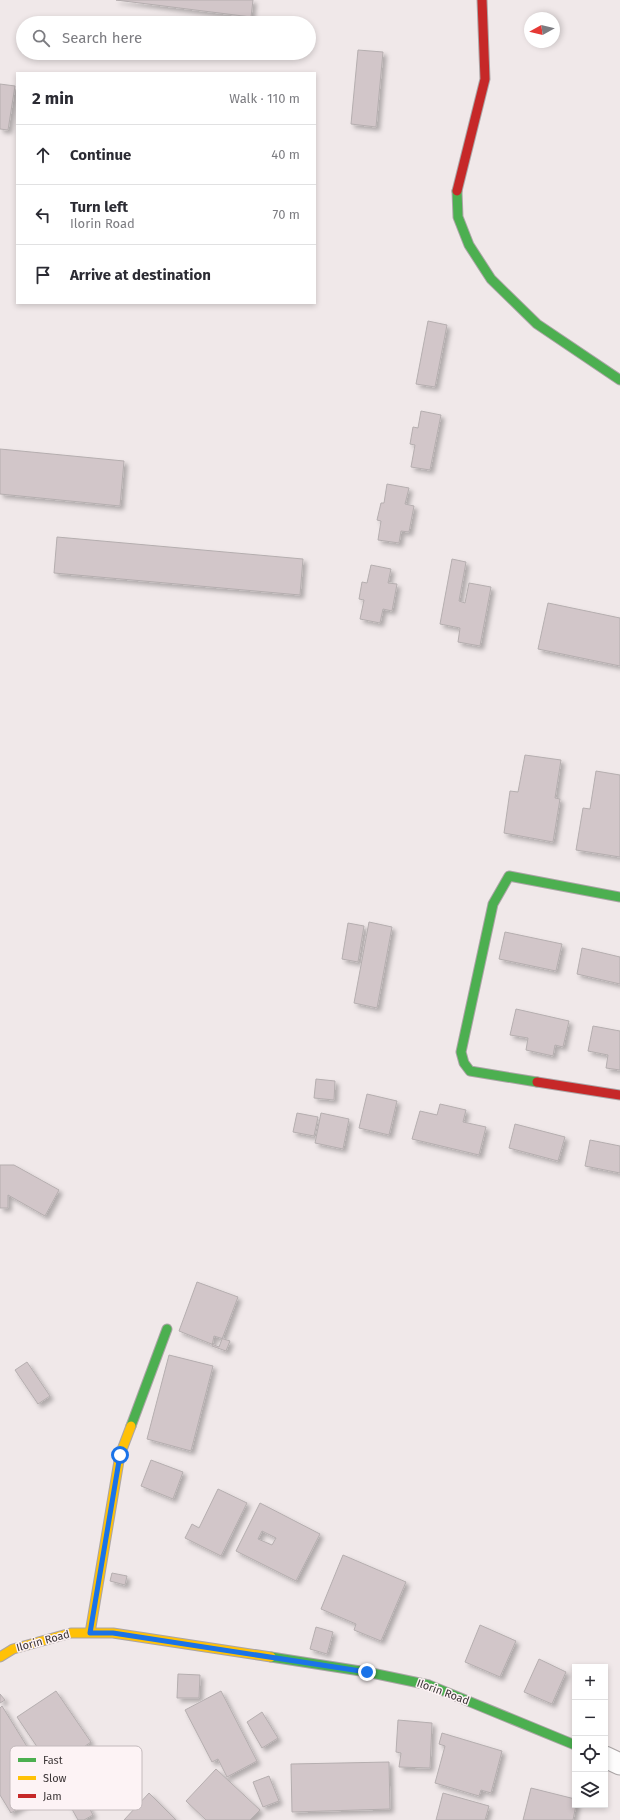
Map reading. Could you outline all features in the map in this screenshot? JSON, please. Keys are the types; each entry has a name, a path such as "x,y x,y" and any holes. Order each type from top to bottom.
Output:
{"street":[{"path":"482,0 485,80 457,192 458,217 469,245 491,279 538,324 620,380"},
{"path":"620,897 509,876 493,904 461,1052 464,1062 470,1071 620,1095"},
{"path":"90,1633 120,1455 167,1328"},
{"name":"Ilorin Road","path":"0,1657 13,1649 71,1633 113,1633 252,1654 367,1672 429,1685 572,1744"},
{"path":"608,1758 620,1764"}],"building":[{"path":"116,0 253,0 251,16"},
{"path":"358,50 383,52 376,127 351,124"},
{"path":"0,84 15,86 8,130 0,129"},
{"path":"428,321 447,325 435,387 416,384"},
{"path":"421,411 441,415 430,470 411,467 415,445 410,444 413,427 418,428"},
{"path":"0,449 124,461 120,506 0,494"},
{"path":"387,484 409,488 405,504 414,506 409,532 401,531 399,543 378,540 381,521 377,520 381,503 384,503"},
{"path":"57,537 303,559 300,595 54,573"},
{"path":"452,559 466,562 459,601 465,603 469,583 491,587 480,646 458,642 460,628 440,624"},
{"path":"371,565 391,569 388,583 397,584 392,611 383,609 380,623 360,619 364,600 359,599 362,582 367,583"},
{"path":"548,603 620,618 620,666 538,649"},
{"path":"525,755 561,760 555,798 560,799 553,842 504,833 510,791 518,792"},
{"path":"596,771 620,775 620,857 576,850 583,808 590,809"},
{"path":"369,922 392,927 377,1008 354,1003"},
{"path":"348,923 364,926 358,962 342,959"},
{"path":"505,932 562,944 556,971 499,959"},
{"path":"582,948 620,957 620,984 577,974"},
{"path":"516,1009 569,1021 563,1047 555,1045 553,1056 526,1050 528,1038 510,1035"},
{"path":"593,1026 620,1031 620,1070 606,1068 608,1055 588,1051"},
{"path":"316,1079 335,1081 334,1100 314,1098"},
{"path":"367,1094 397,1101 389,1135 359,1128"},
{"path":"440,1104 466,1110 463,1122 486,1127 479,1155 412,1139 420,1111 437,1115"},
{"path":"297,1113 318,1117 314,1136 293,1132"},
{"path":"321,1113 349,1119 343,1149 315,1143"},
{"path":"515,1124 565,1137 558,1161 509,1148"},
{"path":"590,1140 620,1146 620,1173 585,1166"},
{"path":"0,1165 14,1165 59,1190 45,1216 8,1195 8,1208 0,1208"},
{"path":"197,1282 238,1297 219,1347 179,1331"},
{"path":"214,1336 230,1341 226,1351 212,1346"},
{"path":"169,1355 213,1366 191,1451 147,1439"},
{"path":"27,1362 50,1396 38,1404 15,1370"},
{"path":"151,1460 183,1472 173,1499 141,1486"},
{"path":"218,1489 247,1503 221,1556 185,1538 192,1524 199,1528"},
{"path":"260,1503 320,1534 296,1581 236,1551","holes":["262,1531 276,1538 272,1545 258,1539"]},
{"path":"343,1555 406,1582 381,1641 354,1630 356,1624 321,1609"},
{"path":"112,1573 127,1576 125,1585 110,1581"},
{"path":"480,1625 516,1641 500,1677 465,1662"},
{"path":"316,1627 333,1632 327,1654 310,1649"},
{"path":"539,1659 566,1672 552,1704 524,1692"},
{"path":"178,1674 200,1675 199,1698 177,1698"},
{"path":"56,1691 91,1742 85,1746 37,1746 17,1717"},
{"path":"221,1691 257,1761 227,1777 218,1759 212,1762 185,1710"},
{"path":"0,1694 5,1700 0,1703"},
{"path":"2,1706 27,1746 10,1746 10,1810 16,1810 11,1813 0,1795 0,1708"},
{"path":"262,1712 278,1738 262,1748 247,1722"},
{"path":"398,1720 432,1723 430,1768 399,1767 401,1753 396,1752"},
{"path":"442,1733 502,1751 491,1793 481,1790 479,1796 435,1783 445,1746 439,1744"},
{"path":"389,1762 390,1809 292,1812 291,1764"},
{"path":"216,1769 260,1810 250,1820 206,1820 186,1801"},
{"path":"269,1776 279,1801 263,1807 253,1782"},
{"path":"531,1788 572,1798 572,1808 575,1808 573,1820 523,1820"},
{"path":"149,1793 176,1820 124,1820 133,1810 142,1810 142,1801"},
{"path":"443,1793 489,1806 485,1820 436,1820"},
{"path":"72,1810 90,1810 93,1815 84,1820 78,1820"}],"traffic: fast":[{"path":"457,191 458,217 469,245 491,279 537,324 620,380"},
{"path":"537,1082 470,1071 464,1063 461,1052 493,904 509,876 620,897"},
{"path":"131,1426 167,1329"},
{"path":"271,1657 367,1672 429,1685 572,1744"}],"traffic: slow":[{"path":"90,1633 120,1455 131,1426"},
{"path":"0,1657 13,1649 71,1633 113,1633 271,1657"}],"traffic: jam":[{"path":"457,191 485,79 482,0"},
{"path":"537,1082 620,1095"}],"route":[{"path":"120,1455 90,1633 113,1633 367,1672"}]}
